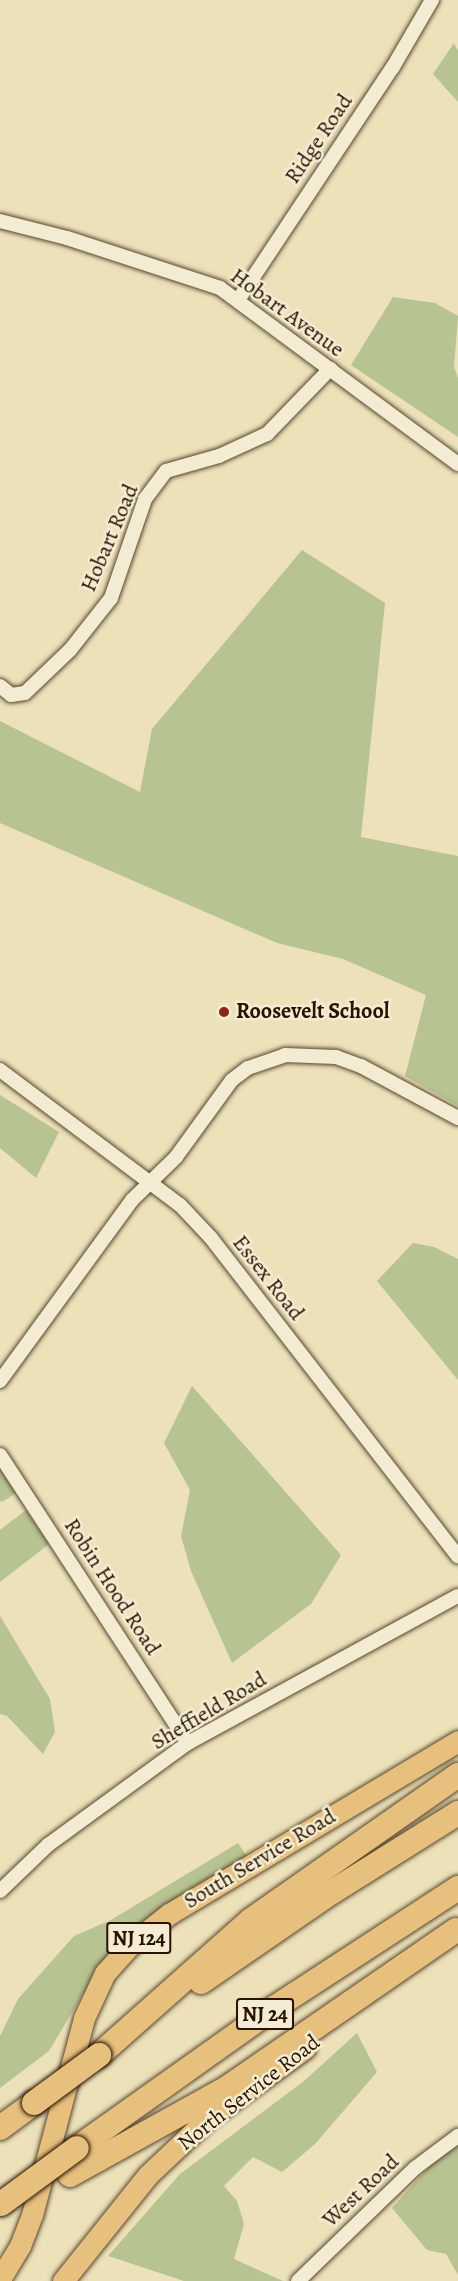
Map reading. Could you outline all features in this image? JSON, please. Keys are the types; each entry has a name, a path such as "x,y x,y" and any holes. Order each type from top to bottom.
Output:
{"highway":[{"path":"99,2055 251,1920 458,1775"},
{"name":"NJ 24","path":"0,2128 99,2055 332,1892 458,1814"},
{"name":"NJ 24","path":"0,2205 274,2008 458,1888"},
{"path":"0,2205 69,2175 227,2088 457,1930"}],"main road":[{"name":"South Service Road","path":"0,2279 20,2247 32,2215 84,2018 105,1973 129,1946 169,1914 458,1741"},
{"name":"North Service Road","path":"63,2281 148,2175 208,2118 349,2016 457,1930"}],"street":[{"name":"Ridge Road","path":"238,300 393,67 432,0"},
{"name":"Hobart Avenue","path":"0,221 195,278 238,300 458,464"},
{"name":"Hobart Road","path":"0,686 11,694 26,693 70,650 111,598 145,499 166,471 219,456 267,434 330,369"},
{"path":"0,1381 132,1200 176,1157 237,1075 285,1055 317,1054 349,1061 458,1118"},
{"name":"Essex Road","path":"0,1070 180,1205 211,1238 458,1557"},
{"name":"Robin Hood Road","path":"0,1455 188,1743"},
{"name":"Sheffield Road","path":"0,1891 48,1845 188,1743 458,1596"},
{"name":"West Road","path":"298,2281 415,2168 458,2136"}],"green space":[{"path":"454,43 458,51 458,102 433,74"},
{"path":"393,297 435,303 458,316 454,367 458,378 458,437 351,365"},
{"path":"302,550 385,603 361,837 458,856 458,1106 405,1076 426,995 343,959 277,943 0,823 0,721 140,792 152,729"},
{"path":"0,1095 59,1132 36,1178 0,1148"},
{"path":"413,1243 434,1247 458,1259 458,1380 377,1281"},
{"path":"192,1386 341,1555 311,1604 232,1663 191,1571 181,1536 190,1490 164,1443"},
{"path":"0,1470 16,1493 2,1502 0,1501"},
{"path":"26,1510 49,1544 0,1582 0,1530"},
{"path":"0,1616 50,1699 55,1732 43,1754 7,1716 0,1714"},
{"path":"238,1843 249,1860 89,1984 49,2051 0,2088 0,2036 18,1999 74,1936 111,1920"},
{"path":"357,2033 377,2072 315,2144 282,2172 253,2157 224,2186 237,2201 244,2224 234,2259 283,2281 184,2281 108,2256 180,2174 304,2081"},
{"path":"458,2146 458,2275 446,2254 427,2250 392,2208 435,2160"}],"place":[{"name":"Roosevelt School","path":"224,1012"}]}
